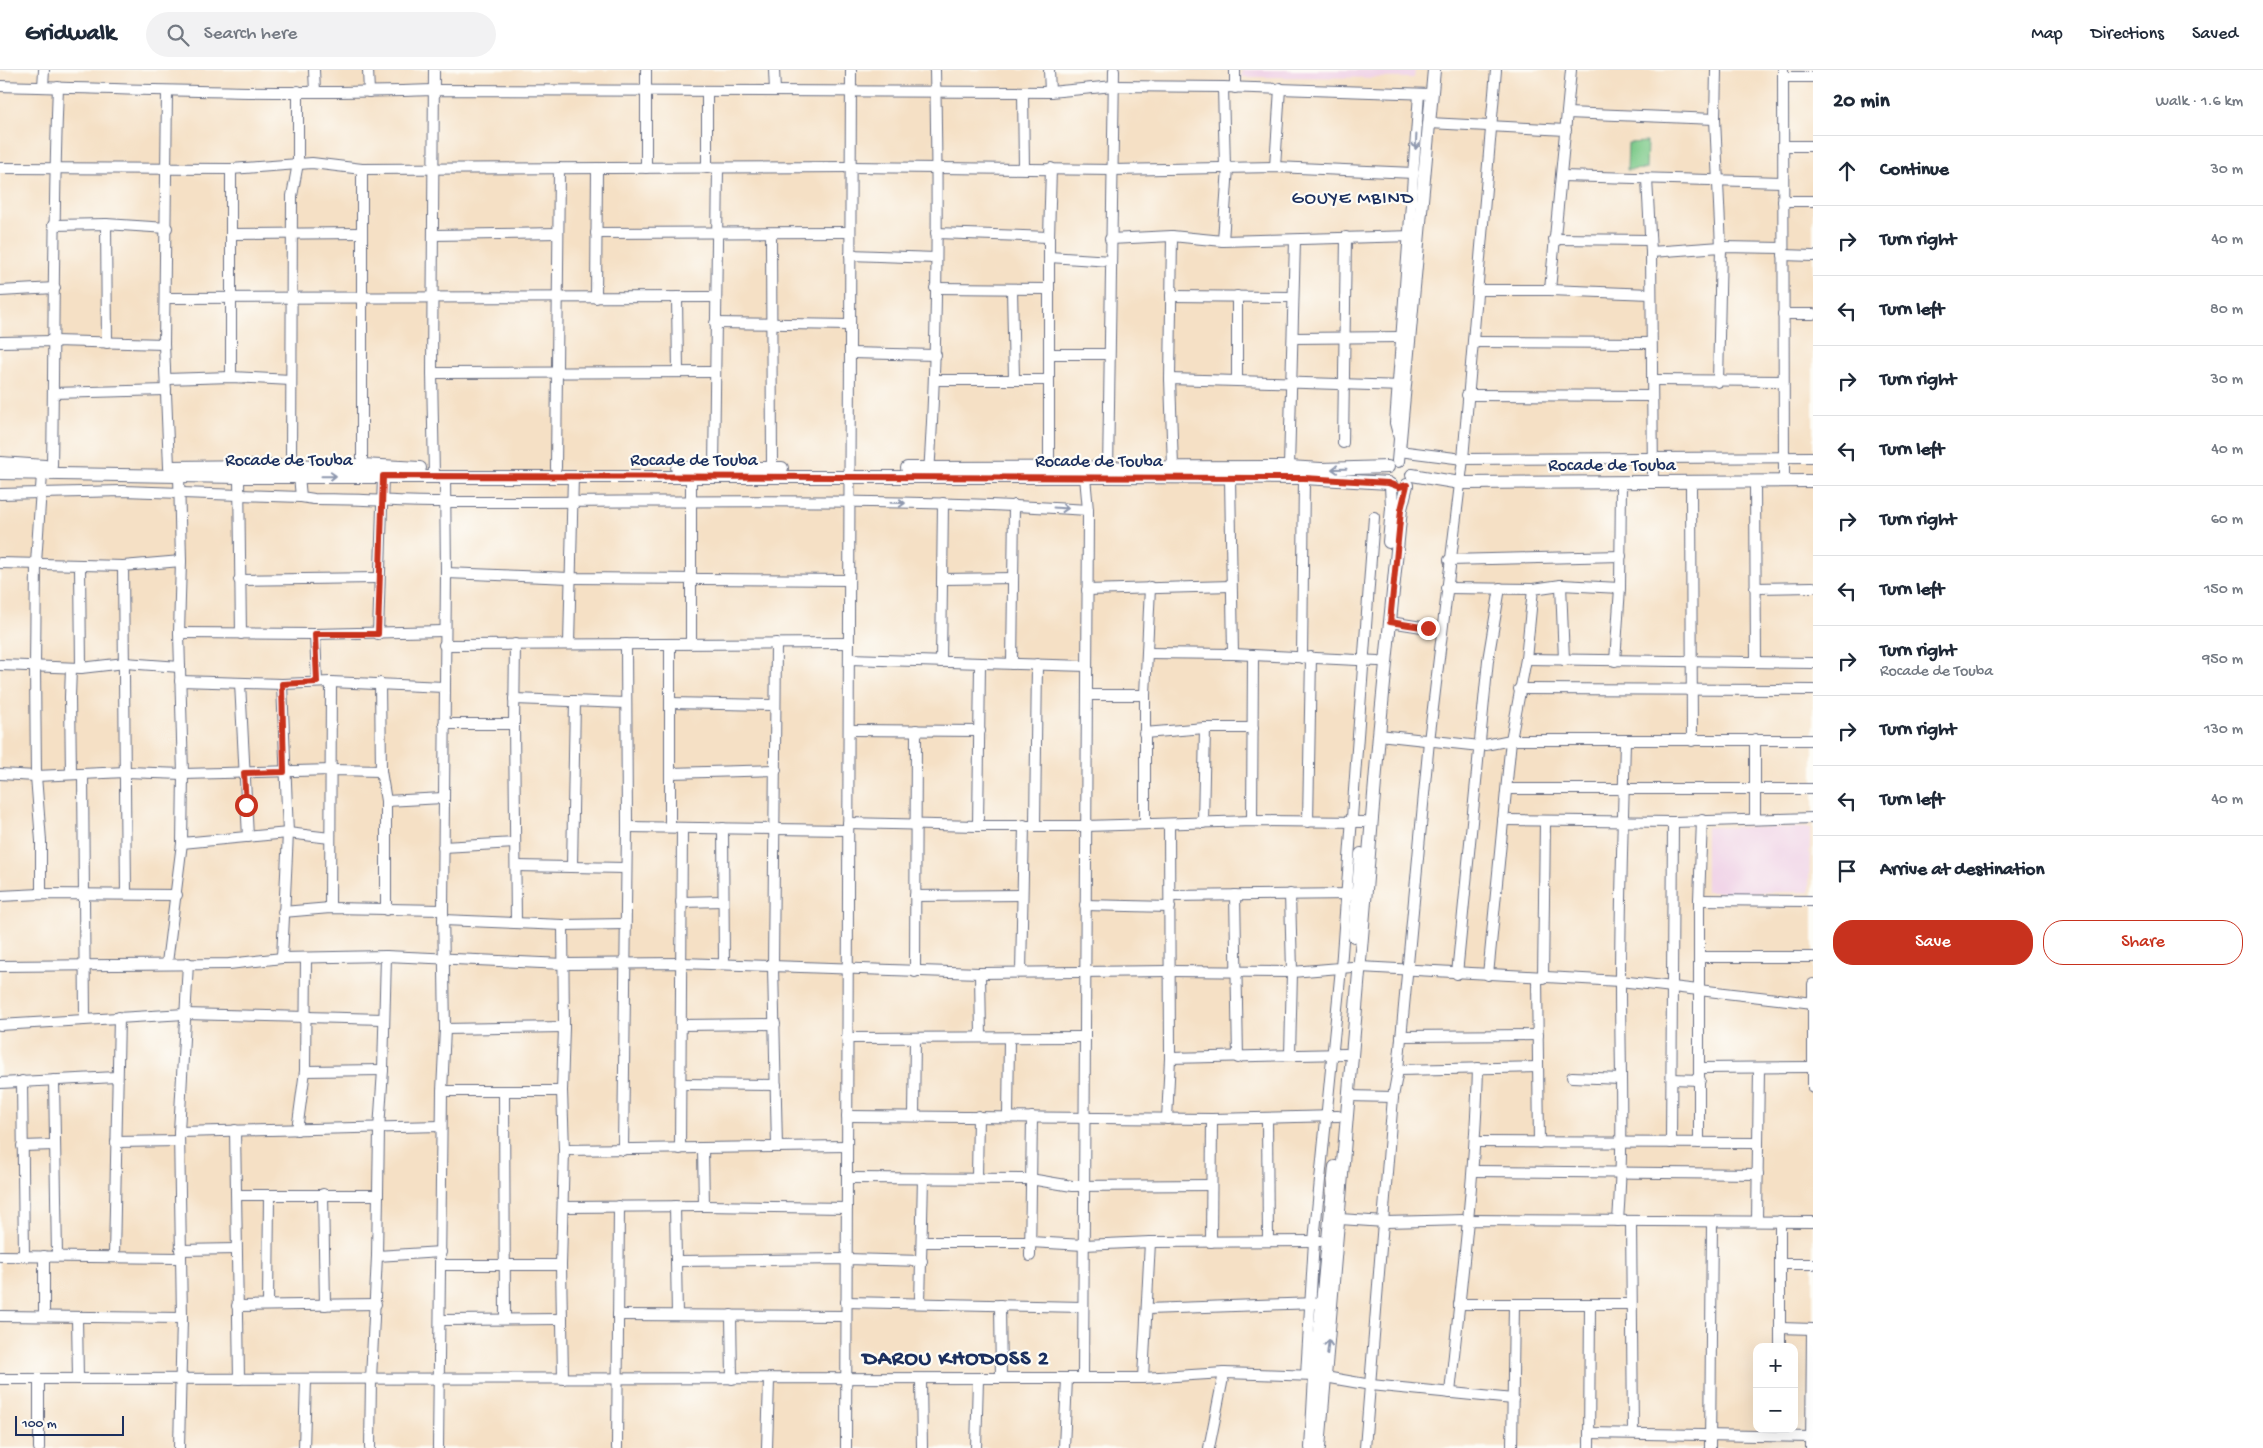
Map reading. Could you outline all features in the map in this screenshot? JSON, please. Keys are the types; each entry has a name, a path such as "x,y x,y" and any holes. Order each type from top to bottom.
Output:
{"main road":[{"path":"1311,1448 1316,1376 1340,1219 1348,1096 1352,894 1357,822 1378,661 1392,508 1390,484 1385,473 1396,455 1414,236 1429,123 1425,94 1434,70"},
{"path":"1319,1448 1316,1376 1317,1303 1328,1240 1332,1116 1338,1054 1351,968 1379,735 1401,510 1409,480 1409,465 1396,455"},
{"name":"Rocade de Touba","path":"174,471 239,477 362,465 437,474 691,476 849,472 1086,477 1108,472 1173,467 1289,467 1321,469 1396,455"},
{"name":"Rocade de Touba","path":"0,463 47,470"},
{"name":"Rocade de Touba","path":"929,473 1049,467 1108,472 1230,478 1304,478 1390,484"},
{"name":"Rocade de Touba","path":"0,473 47,470 295,471 383,476 556,468 772,468 849,472"},
{"path":"1390,484 1399,487 1409,480"},
{"name":"Rocade de Touba","path":"1409,480 1460,483 1813,481"}],"street":[{"path":"43,87 44,70"},
{"path":"314,70 315,92"},
{"path":"368,70 369,92"},
{"path":"434,70 432,373 437,474 444,502 446,573 442,915 445,959 445,1030 441,1126 438,1448"},
{"path":"646,70 646,168"},
{"path":"774,70 774,92"},
{"path":"846,1448 851,70"},
{"path":"929,473 936,380 937,169 935,70"},
{"path":"1049,70 1050,92"},
{"path":"1108,472 1114,70"},
{"path":"1235,70 1235,88"},
{"path":"1365,1448 1385,1222 1393,1097 1398,1070 1406,970 1441,630 1463,459 1496,70"},
{"path":"1550,290 1571,70"},
{"path":"1716,70 1715,119 1721,247 1718,382"},
{"path":"1784,482 1783,73 1813,77"},
{"path":"1,88 58,87 167,92 369,92 433,90 1050,92 1114,86 1223,86 1235,88 1425,94 1414,173 1414,236 1401,336 1402,386 1170,379"},
{"path":"1223,86 1226,167 1223,241"},
{"path":"41,894 41,841 36,776 36,563 40,494 47,470 53,393 55,288 53,225 58,87"},
{"path":"1275,167 1280,88"},
{"path":"298,91 298,163 292,196 291,380 295,471 301,497"},
{"path":"707,91 707,168"},
{"path":"167,92 167,228 164,344 166,390 174,471 179,492 181,561 178,633 183,774 182,843 167,963"},
{"path":"1023,92 1024,168"},
{"path":"1567,113 1715,119"},
{"path":"1429,123 1566,130"},
{"path":"1783,146 1813,146"},
{"path":"0,168 231,169 312,163 362,169 851,167 1112,170 1275,167 1414,173"},
{"path":"556,468 559,168"},
{"path":"596,298 597,168"},
{"path":"714,468 718,168"},
{"path":"1049,467 1048,237 1051,168"},
{"path":"231,169 231,378"},
{"path":"362,169 362,465"},
{"path":"1561,176 1783,182"},
{"path":"1646,179 1651,252 1653,482"},
{"path":"1783,201 1813,201"},
{"path":"53,225 106,224 167,228"},
{"path":"106,224 107,343"},
{"path":"771,232 772,468"},
{"path":"596,233 850,232"},
{"path":"232,234 362,233"},
{"path":"433,235 558,233"},
{"path":"936,233 1048,237"},
{"path":"1110,239 1172,236 1223,241 1414,236"},
{"path":"1172,236 1170,379 1173,467"},
{"path":"1343,443 1346,237"},
{"path":"1554,239 1650,240"},
{"path":"1289,467 1295,240"},
{"path":"1651,252 1721,247 1813,256"},
{"path":"850,255 936,258"},
{"path":"1049,257 1111,261"},
{"path":"0,292 55,288"},
{"path":"935,288 1049,289"},
{"path":"1012,289 1014,379"},
{"path":"1477,290 1550,290 1651,294"},
{"path":"1171,296 1293,297"},
{"path":"1237,296 1237,380"},
{"path":"677,297 678,372"},
{"path":"166,298 715,297"},
{"path":"1783,314 1813,314"},
{"path":"715,323 850,325"},
{"path":"1293,338 1401,336"},
{"path":"0,342 54,340 164,344"},
{"path":"1472,342 1651,343"},
{"path":"850,353 936,355"},
{"path":"1050,354 1109,354"},
{"path":"432,373 714,372"},
{"path":"166,379 231,378 291,380"},
{"path":"936,380 1049,380"},
{"path":"1652,380 1784,382"},
{"path":"53,393 166,390"},
{"path":"1467,395 1652,396"},
{"path":"1396,455 1463,459 1813,457"},
{"path":"378,634 378,578 383,476"},
{"path":"569,644 573,476"},
{"path":"691,476 691,644"},
{"path":"239,477 241,634"},
{"path":"1083,1378 1088,510 1086,477"},
{"path":"1230,478 1233,654"},
{"path":"1304,478 1308,822"},
{"path":"1615,661 1620,588 1621,482"},
{"path":"1691,482 1692,740"},
{"path":"1755,482 1756,662"},
{"path":"0,494 123,491 444,502 943,503 1088,510"},
{"path":"941,662 944,579 943,503"},
{"path":"1012,664 1014,505"},
{"path":"627,827 776,829 917,825 1086,826 1252,821 1357,822 1364,659 1374,517"},
{"path":"1449,560 1621,556"},
{"path":"0,563 122,566 181,561"},
{"path":"71,774 80,566"},
{"path":"122,566 125,664 126,894"},
{"path":"446,573 570,578 849,580"},
{"path":"239,580 378,578"},
{"path":"944,579 1013,578"},
{"path":"1446,588 1533,589 1561,585 1620,588"},
{"path":"1561,585 1564,660"},
{"path":"1087,590 1231,586"},
{"path":"1756,588 1813,587"},
{"path":"1145,824 1144,733 1150,588"},
{"path":"1457,974 1488,660 1500,588"},
{"path":"1488,975 1511,740 1526,658 1533,589"},
{"path":"1390,622 1441,630"},
{"path":"178,633 378,634 444,631"},
{"path":"315,634 317,682"},
{"path":"776,643 776,829 773,967 776,1147"},
{"path":"444,645 849,643"},
{"path":"515,644 516,923"},
{"path":"623,1150 627,827 626,644"},
{"path":"670,644 670,827"},
{"path":"1148,653 1233,654 1378,661"},
{"path":"1252,821 1253,656"},
{"path":"1526,658 1615,661 1813,662"},
{"path":"849,659 1087,666"},
{"path":"0,665 76,668 125,664 180,667"},
{"path":"978,826 980,664"},
{"path":"1035,825 1037,664"},
{"path":"180,681 282,684 317,682 380,683 444,687"},
{"path":"330,908 331,682"},
{"path":"240,683 248,837"},
{"path":"380,683 381,772 386,801 386,910"},
{"path":"282,684 284,772 288,833 282,958"},
{"path":"1519,689 1813,690"},
{"path":"1087,695 1145,695"},
{"path":"514,699 626,703"},
{"path":"572,867 575,701"},
{"path":"670,703 775,705"},
{"path":"444,724 514,724"},
{"path":"1144,733 1205,728 1253,728"},
{"path":"1203,823 1205,728"},
{"path":"849,730 980,731"},
{"path":"915,972 916,730"},
{"path":"1379,735 1480,746 1511,740 1813,740"},
{"path":"1755,739 1755,819"},
{"path":"1618,1221 1622,1174 1620,981 1622,822 1626,741"},
{"path":"0,774 36,776 126,772 183,774 332,770 381,772"},
{"path":"670,773 776,770"},
{"path":"84,774 85,1019"},
{"path":"1507,789 1813,790"},
{"path":"386,801 443,798"},
{"path":"1503,820 1545,822 1673,822 1813,818"},
{"path":"1699,1143 1699,900 1702,820"},
{"path":"1539,1143 1538,1035 1545,822"},
{"path":"1670,1143 1673,822"},
{"path":"1167,1118 1170,1058 1169,824"},
{"path":"1021,972 1024,825"},
{"path":"680,1149 682,828"},
{"path":"723,828 724,964"},
{"path":"182,843 288,833 330,838"},
{"path":"443,847 515,843"},
{"path":"516,866 626,868"},
{"path":"0,896 41,894 177,895"},
{"path":"915,896 1022,894"},
{"path":"1290,894 1292,972 1290,1055"},
{"path":"1170,896 1352,894"},
{"path":"1235,895 1238,1058"},
{"path":"1699,900 1813,901"},
{"path":"682,902 724,901"},
{"path":"1086,905 1170,907"},
{"path":"283,912 330,908 386,910 516,923 625,924"},
{"path":"562,924 564,964 562,1091 564,1150 563,1379"},
{"path":"0,966 167,963 229,964 282,958 386,956 564,964 681,963 980,973 1292,972 1351,968 1620,981 1813,1003"},
{"path":"370,1448 386,956"},
{"path":"1700,957 1813,957"},
{"path":"297,1130 305,1071 306,958"},
{"path":"179,1448 182,1318 179,1137 188,964"},
{"path":"980,973 981,1037"},
{"path":"1813,984 1813,1088"},
{"path":"0,1026 185,1014 384,1019"},
{"path":"114,1256 116,1077 119,1017"},
{"path":"681,1025 775,1024"},
{"path":"445,1030 564,1027"},
{"path":"1401,1036 1538,1035"},
{"path":"847,1038 1085,1037"},
{"path":"914,1116 915,1038"},
{"path":"1008,1117 1009,1038"},
{"path":"1170,1058 1238,1058 1338,1054"},
{"path":"1398,1070 1538,1067"},
{"path":"1700,1068 1813,1067"},
{"path":"1450,1393 1466,1220 1474,1171 1478,1068"},
{"path":"1757,1221 1759,1068"},
{"path":"305,1071 383,1070"},
{"path":"0,1082 116,1077"},
{"path":"1572,1077 1621,1079"},
{"path":"1672,1079 1700,1080"},
{"path":"54,1080 57,1256"},
{"path":"22,1081 24,1256"},
{"path":"681,1084 776,1085"},
{"path":"442,1091 562,1091"},
{"path":"504,1091 505,1319"},
{"path":"1348,1096 1393,1097"},
{"path":"847,1116 1212,1119 1332,1116 1314,1241 1317,1303 1147,1309"},
{"path":"977,1178 978,1116"},
{"path":"1030,1256 1032,1117"},
{"path":"1266,1118 1268,1241"},
{"path":"1211,1242 1212,1119"},
{"path":"116,1142 236,1130 379,1129 441,1126"},
{"path":"236,1130 239,1379"},
{"path":"1476,1142 1758,1143"},
{"path":"22,1146 55,1145"},
{"path":"564,1150 847,1146"},
{"path":"703,1149 704,1206"},
{"path":"1474,1171 1758,1174"},
{"path":"847,1178 1030,1179 1072,1186 1084,1184 1210,1185"},
{"path":"920,1303 923,1178"},
{"path":"268,1194 268,1305"},
{"path":"323,1194 325,1305"},
{"path":"237,1195 378,1195"},
{"path":"617,1448 619,1206"},
{"path":"675,1206 677,1315"},
{"path":"564,1207 847,1208"},
{"path":"1340,1219 1385,1222 1466,1220 1813,1222"},
{"path":"1631,1221 1630,1304 1633,1433"},
{"path":"1780,1221 1780,1343"},
{"path":"1710,1448 1712,1222"},
{"path":"922,1242 1030,1242 1084,1245 1150,1242 1328,1240"},
{"path":"1143,1378 1150,1242"},
{"path":"0,1256 114,1256 180,1254 236,1249"},
{"path":"377,1256 441,1252"},
{"path":"44,1256 44,1316"},
{"path":"677,1261 847,1259 922,1261"},
{"path":"1781,1264 1813,1264"},
{"path":"441,1265 562,1265"},
{"path":"846,1302 1083,1307"},
{"path":"237,1306 376,1304"},
{"path":"1459,1304 1630,1304"},
{"path":"1512,1448 1514,1304"},
{"path":"1589,1448 1590,1304"},
{"path":"1000,1305 1001,1378"},
{"path":"618,1315 846,1316"},
{"path":"731,1315 732,1379"},
{"path":"0,1316 182,1318"},
{"path":"77,1317 78,1379"},
{"path":"440,1320 562,1319"},
{"path":"1780,1328 1812,1329 1811,1448"},
{"path":"1209,1448 1224,1373"},
{"path":"0,1379 978,1379 1143,1378 1224,1373 1316,1376 1371,1385 1513,1399"},
{"path":"1064,1448 1067,1378"},
{"path":"39,1448 40,1379"},
{"path":"304,1448 306,1379"},
{"path":"921,1379 922,1448"},
{"path":"976,1448 978,1379"},
{"path":"767,1448 769,1380"},
{"path":"1589,1433 1779,1433 1811,1437"}],"shaded area":[{"path":"1242,70 1415,70 1414,78 1241,77"},
{"path":"1706,827 1810,828 1809,892 1706,892"}],"green space":[{"path":"1647,142 1646,169 1627,170 1628,143"}],"district":[{"name":"GOUYE MBIND","path":"1353,196"},
{"name":"DAROU KHODOSS 2","path":"956,1356"}],"route":[{"path":"246,805 244,773 284,772 282,684 317,682 315,634 378,634 378,578 383,476 1108,476 1304,478 1363,480 1388,483 1399,487 1407,485 1401,510 1390,622 1428,628"}]}
